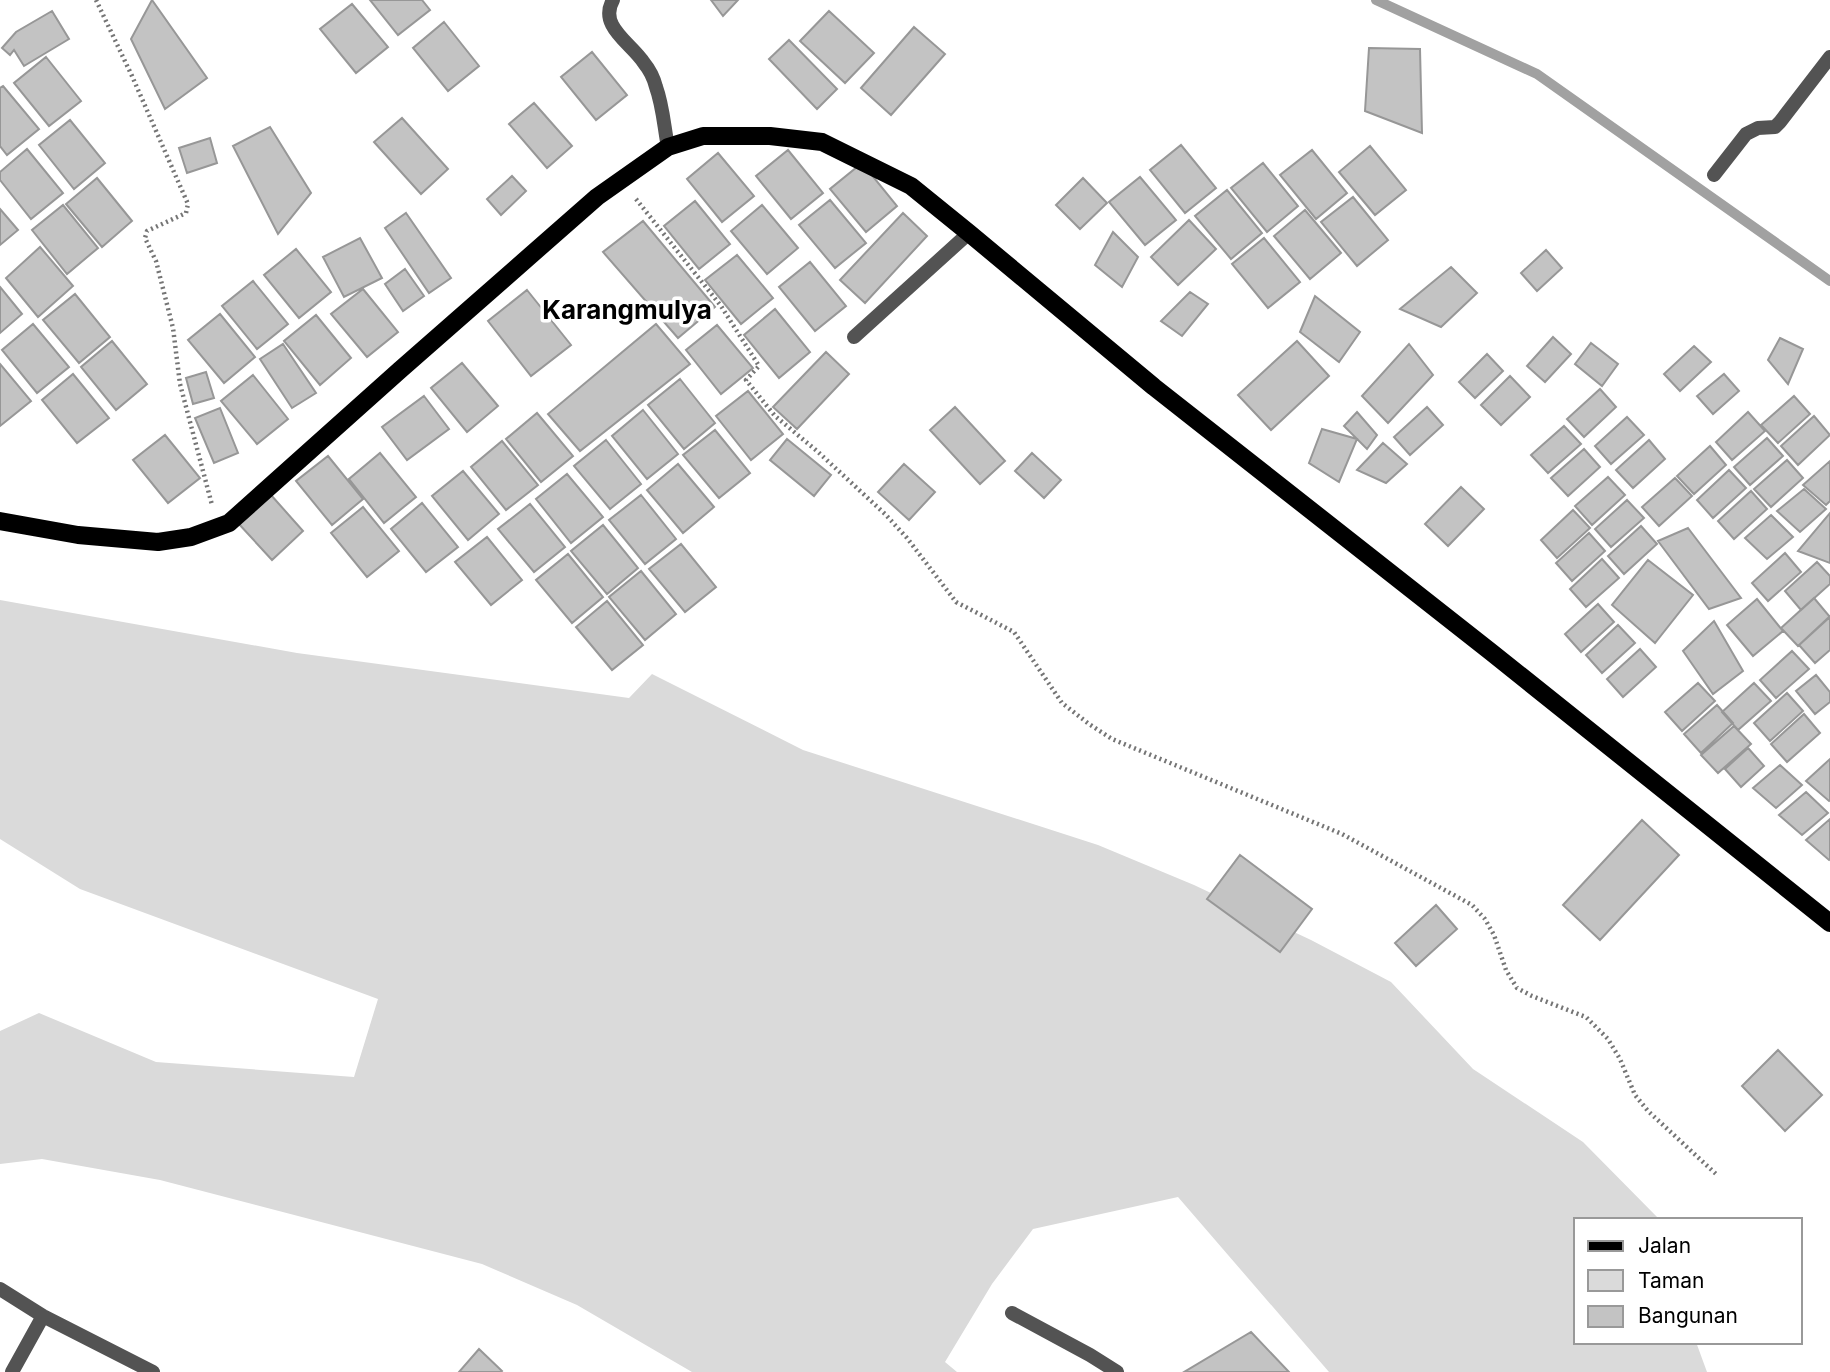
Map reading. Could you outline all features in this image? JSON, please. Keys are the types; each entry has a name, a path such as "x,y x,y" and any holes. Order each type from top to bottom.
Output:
{"main road":[{"path":"0,521 78,535 158,542 191,537 229,523 597,197 668,146 703,136 770,136 822,142 911,186 1154,387 1830,923"}],"street":[{"path":"613,0 608,18 615,30 645,63 656,86 668,146"},
{"path":"1714,175 1746,135 1758,128 1774,127 1780,122 1830,57"},
{"path":"855,337 969,233"},
{"path":"0,1289 44,1316 153,1372"},
{"path":"1012,1313 1117,1372"},
{"path":"12,1372 44,1316"}],"path":[{"path":"96,0 188,204 186,213 147,230 145,238 156,261 173,328 180,384 218,527"},
{"path":"621,180 721,306 759,366 746,380 775,416 885,514 956,602 1014,632 1062,703 1112,739 1342,834 1472,905 1485,919 1494,935 1506,970 1517,988 1586,1017 1608,1039 1620,1059 1635,1095 1648,1111 1716,1174"}],"green space":[{"path":"0,600 297,653 629,698 652,674 803,750 1098,845 1194,885 1311,940 1391,982 1473,1069 1583,1142 1658,1218 1574,1218 1574,1344 1697,1344 1707,1372 1329,1372 1178,1197 1033,1229 992,1284 945,1362 957,1372 692,1372 577,1305 482,1264 160,1180 42,1159 0,1164 0,1031 39,1013 156,1062 354,1077 378,999 80,889 0,839"}],"building":[{"path":"152,0 207,78 165,109 131,39"},
{"path":"370,0 422,0 430,10 398,35"},
{"path":"711,0 738,0 723,16"},
{"path":"352,4 388,47 356,73 320,29"},
{"path":"52,11 69,39 24,66 14,50 10,55 2,48 16,32"},
{"path":"829,11 874,53 845,83 800,41"},
{"path":"444,22 479,66 448,91 413,48"},
{"path":"914,27 945,54 891,115 861,88"},
{"path":"789,40 837,89 817,109 769,59"},
{"path":"1369,48 1420,49 1422,133 1365,111"},
{"path":"592,52 627,95 596,120 561,77"},
{"path":"46,57 81,101 49,126 14,83"},
{"path":"3,86 39,129 7,155 0,146 0,88"},
{"path":"534,103 572,146 547,168 509,124"},
{"path":"402,118 448,169 421,194 374,142"},
{"path":"70,120 105,163 74,189 39,145"},
{"path":"270,127 311,193 278,234 233,146"},
{"path":"210,138 217,163 187,173 179,148"},
{"path":"1181,145 1216,188 1185,213 1150,170"},
{"path":"1370,146 1406,190 1375,215 1339,172"},
{"path":"27,149 63,193 31,219 0,180 0,172"},
{"path":"788,150 823,193 791,219 756,176"},
{"path":"1312,150 1347,193 1316,219 1280,175"},
{"path":"718,153 754,196 722,222 687,179"},
{"path":"862,163 897,206 866,232 830,189"},
{"path":"1263,163 1298,206 1267,232 1231,188"},
{"path":"512,176 526,191 501,215 487,199"},
{"path":"1140,177 1176,220 1145,245 1109,202"},
{"path":"97,178 132,221 102,247 66,204"},
{"path":"1083,178 1107,203 1080,229 1056,205"},
{"path":"1227,190 1262,233 1231,259 1195,216"},
{"path":"1353,197 1388,240 1357,266 1321,222"},
{"path":"830,200 866,243 835,268 799,225"},
{"path":"695,201 730,244 699,269 664,226"},
{"path":"63,205 98,248 67,274 32,230"},
{"path":"762,205 798,248 767,274 731,231"},
{"path":"0,209 18,230 0,245"},
{"path":"1305,210 1341,253 1310,279 1274,236"},
{"path":"406,213 451,278 429,293 385,228"},
{"path":"903,213 927,236 865,303 840,280"},
{"path":"1189,220 1216,249 1178,285 1151,257"},
{"path":"643,221 715,307 678,338 603,252"},
{"path":"1113,232 1138,257 1122,287 1095,265"},
{"path":"360,238 382,278 344,297 323,257"},
{"path":"1264,238 1300,282 1268,308 1232,264"},
{"path":"40,247 73,286 38,317 6,278"},
{"path":"296,249 331,292 299,318 264,275"},
{"path":"1546,250 1562,268 1537,291 1521,273"},
{"path":"737,255 773,298 741,324 705,280"},
{"path":"810,262 846,306 815,331 779,287"},
{"path":"1451,267 1477,293 1441,327 1400,309"},
{"path":"405,269 424,296 403,311 385,284"},
{"path":"253,281 288,324 257,349 222,306"},
{"path":"0,287 22,314 0,333"},
{"path":"363,289 398,332 367,357 331,314"},
{"path":"527,290 571,345 531,376 488,321"},
{"path":"1190,292 1208,304 1182,336 1161,321"},
{"path":"75,294 110,337 79,363 43,320"},
{"path":"1315,296 1360,332 1339,362 1300,332"},
{"path":"775,309 810,352 779,378 744,335"},
{"path":"220,314 255,357 224,383 188,340"},
{"path":"316,315 351,358 320,385 284,341"},
{"path":"33,324 69,367 37,393 2,350"},
{"path":"656,324 690,364 580,451 548,414"},
{"path":"717,325 753,368 721,394 686,350"},
{"path":"1553,337 1571,354 1545,382 1527,366"},
{"path":"1780,338 1803,349 1788,384 1768,360"},
{"path":"112,341 147,384 116,410 81,367"},
{"path":"1297,341 1329,376 1271,430 1238,395"},
{"path":"1591,343 1618,364 1602,386 1575,364"},
{"path":"283,344 316,393 292,408 260,359"},
{"path":"1409,344 1433,375 1388,423 1362,396"},
{"path":"1694,346 1711,362 1680,391 1664,374"},
{"path":"826,352 849,374 797,429 773,407"},
{"path":"1487,354 1503,371 1475,398 1459,382"},
{"path":"462,363 498,406 467,432 431,388"},
{"path":"0,364 31,401 0,426"},
{"path":"206,372 214,398 193,404 186,378"},
{"path":"73,374 109,418 77,443 42,400"},
{"path":"1724,374 1739,391 1713,414 1697,396"},
{"path":"253,375 288,419 257,444 221,401"},
{"path":"1510,376 1530,397 1501,425 1481,405"},
{"path":"680,379 715,423 684,449 648,405"},
{"path":"1600,389 1616,407 1584,437 1567,419"},
{"path":"748,391 783,434 751,460 716,416"},
{"path":"424,396 449,429 407,460 382,427"},
{"path":"1794,396 1810,414 1778,443 1761,425"},
{"path":"955,407 1005,461 980,484 930,430"},
{"path":"1427,407 1443,425 1410,455 1394,437"},
{"path":"220,408 238,453 214,463 195,418"},
{"path":"643,410 678,454 647,479 612,436"},
{"path":"1357,412 1377,435 1367,449 1344,426"},
{"path":"1748,412 1765,431 1732,460 1716,442"},
{"path":"537,413 573,456 541,482 506,439"},
{"path":"1814,416 1830,435 1798,465 1781,446"},
{"path":"1627,417 1644,435 1611,464 1595,446"},
{"path":"1564,426 1581,444 1548,473 1531,455"},
{"path":"1322,429 1357,439 1339,482 1309,463"},
{"path":"715,430 750,473 719,498 683,455"},
{"path":"165,435 200,478 168,503 133,460"},
{"path":"1767,438 1783,456 1750,485 1734,467"},
{"path":"787,439 831,475 814,496 770,460"},
{"path":"606,440 641,484 610,509 574,466"},
{"path":"1649,440 1665,459 1633,488 1616,470"},
{"path":"502,441 538,485 506,510 471,467"},
{"path":"1383,443 1407,464 1386,483 1357,470"},
{"path":"1710,446 1726,465 1694,494 1677,476"},
{"path":"1584,449 1600,467 1568,496 1551,478"},
{"path":"380,453 416,497 384,523 349,479"},
{"path":"1032,453 1061,480 1044,498 1015,471"},
{"path":"328,456 363,499 332,525 296,481"},
{"path":"1787,460 1803,478 1771,507 1754,489"},
{"path":"1830,461 1830,501 1826,505 1803,485"},
{"path":"678,464 714,507 683,533 647,490"},
{"path":"904,464 935,492 909,520 878,492"},
{"path":"1729,470 1746,488 1713,518 1697,500"},
{"path":"463,471 499,514 468,540 432,496"},
{"path":"567,474 603,517 571,543 536,499"},
{"path":"1608,477 1625,495 1592,525 1575,506"},
{"path":"1675,478 1692,496 1659,526 1642,507"},
{"path":"1461,487 1484,509 1448,546 1425,524"},
{"path":"1804,489 1826,509 1800,532 1777,511"},
{"path":"1751,491 1767,509 1734,539 1718,521"},
{"path":"271,495 303,531 272,560 238,523"},
{"path":"641,495 676,539 645,564 609,520"},
{"path":"1627,500 1644,518 1611,547 1595,529"},
{"path":"422,503 458,547 426,572 391,529"},
{"path":"530,504 565,547 534,572 498,529"},
{"path":"363,507 399,551 367,577 331,533"},
{"path":"1573,510 1590,528 1557,558 1541,540"},
{"path":"1830,513 1830,563 1798,551"},
{"path":"1771,515 1793,537 1767,559 1745,538"},
{"path":"603,525 638,568 607,594 571,551"},
{"path":"1641,526 1657,544 1624,574 1608,556"},
{"path":"1688,528 1741,598 1709,609 1658,541"},
{"path":"1589,533 1605,551 1572,581 1556,563"},
{"path":"487,537 522,580 491,605 455,562"},
{"path":"681,544 716,587 685,612 649,569"},
{"path":"1785,553 1801,572 1768,601 1752,583"},
{"path":"568,554 603,597 572,623 536,580"},
{"path":"1602,559 1619,578 1586,607 1570,589"},
{"path":"1648,560 1693,595 1655,643 1612,605"},
{"path":"1817,562 1830,576 1830,584 1801,610 1785,591"},
{"path":"641,571 676,614 645,640 609,597"},
{"path":"1814,598 1830,617 1798,646 1781,628"},
{"path":"1757,599 1783,631 1753,656 1727,625"},
{"path":"607,601 643,645 612,670 576,627"},
{"path":"1598,604 1614,622 1581,652 1565,634"},
{"path":"1830,616 1830,650 1815,663 1799,645"},
{"path":"1714,621 1743,671 1713,694 1683,651"},
{"path":"1618,625 1635,643 1602,673 1586,655"},
{"path":"1640,649 1656,667 1623,697 1607,679"},
{"path":"1792,651 1809,669 1776,698 1760,680"},
{"path":"1816,675 1830,692 1830,702 1815,714 1796,691"},
{"path":"1698,683 1715,701 1682,731 1665,712"},
{"path":"1754,683 1771,701 1738,730 1722,712"},
{"path":"1787,693 1803,711 1770,741 1754,723"},
{"path":"1717,705 1733,723 1701,753 1684,734"},
{"path":"1804,714 1820,733 1787,762 1771,744"},
{"path":"1734,726 1751,744 1718,773 1701,755"},
{"path":"1748,748 1764,766 1741,787 1725,769"},
{"path":"1830,759 1830,800 1829,801 1806,781"},
{"path":"1780,765 1802,785 1776,808 1753,788"},
{"path":"1806,792 1828,813 1802,835 1779,815"},
{"path":"1830,819 1830,859 1829,860 1806,840"},
{"path":"1642,820 1679,855 1600,940 1563,905"},
{"path":"1240,855 1312,909 1280,952 1207,899"},
{"path":"1436,905 1457,929 1416,966 1395,943"},
{"path":"1778,1050 1822,1095 1785,1131 1742,1086"},
{"path":"1251,1332 1289,1372 1184,1372"},
{"path":"479,1349 502,1371 501,1372 459,1372"}],"waterway":[{"path":"1376,0 1537,74 1830,281"}],"district":[{"name":"Karangmulya","path":"627,309"}]}
